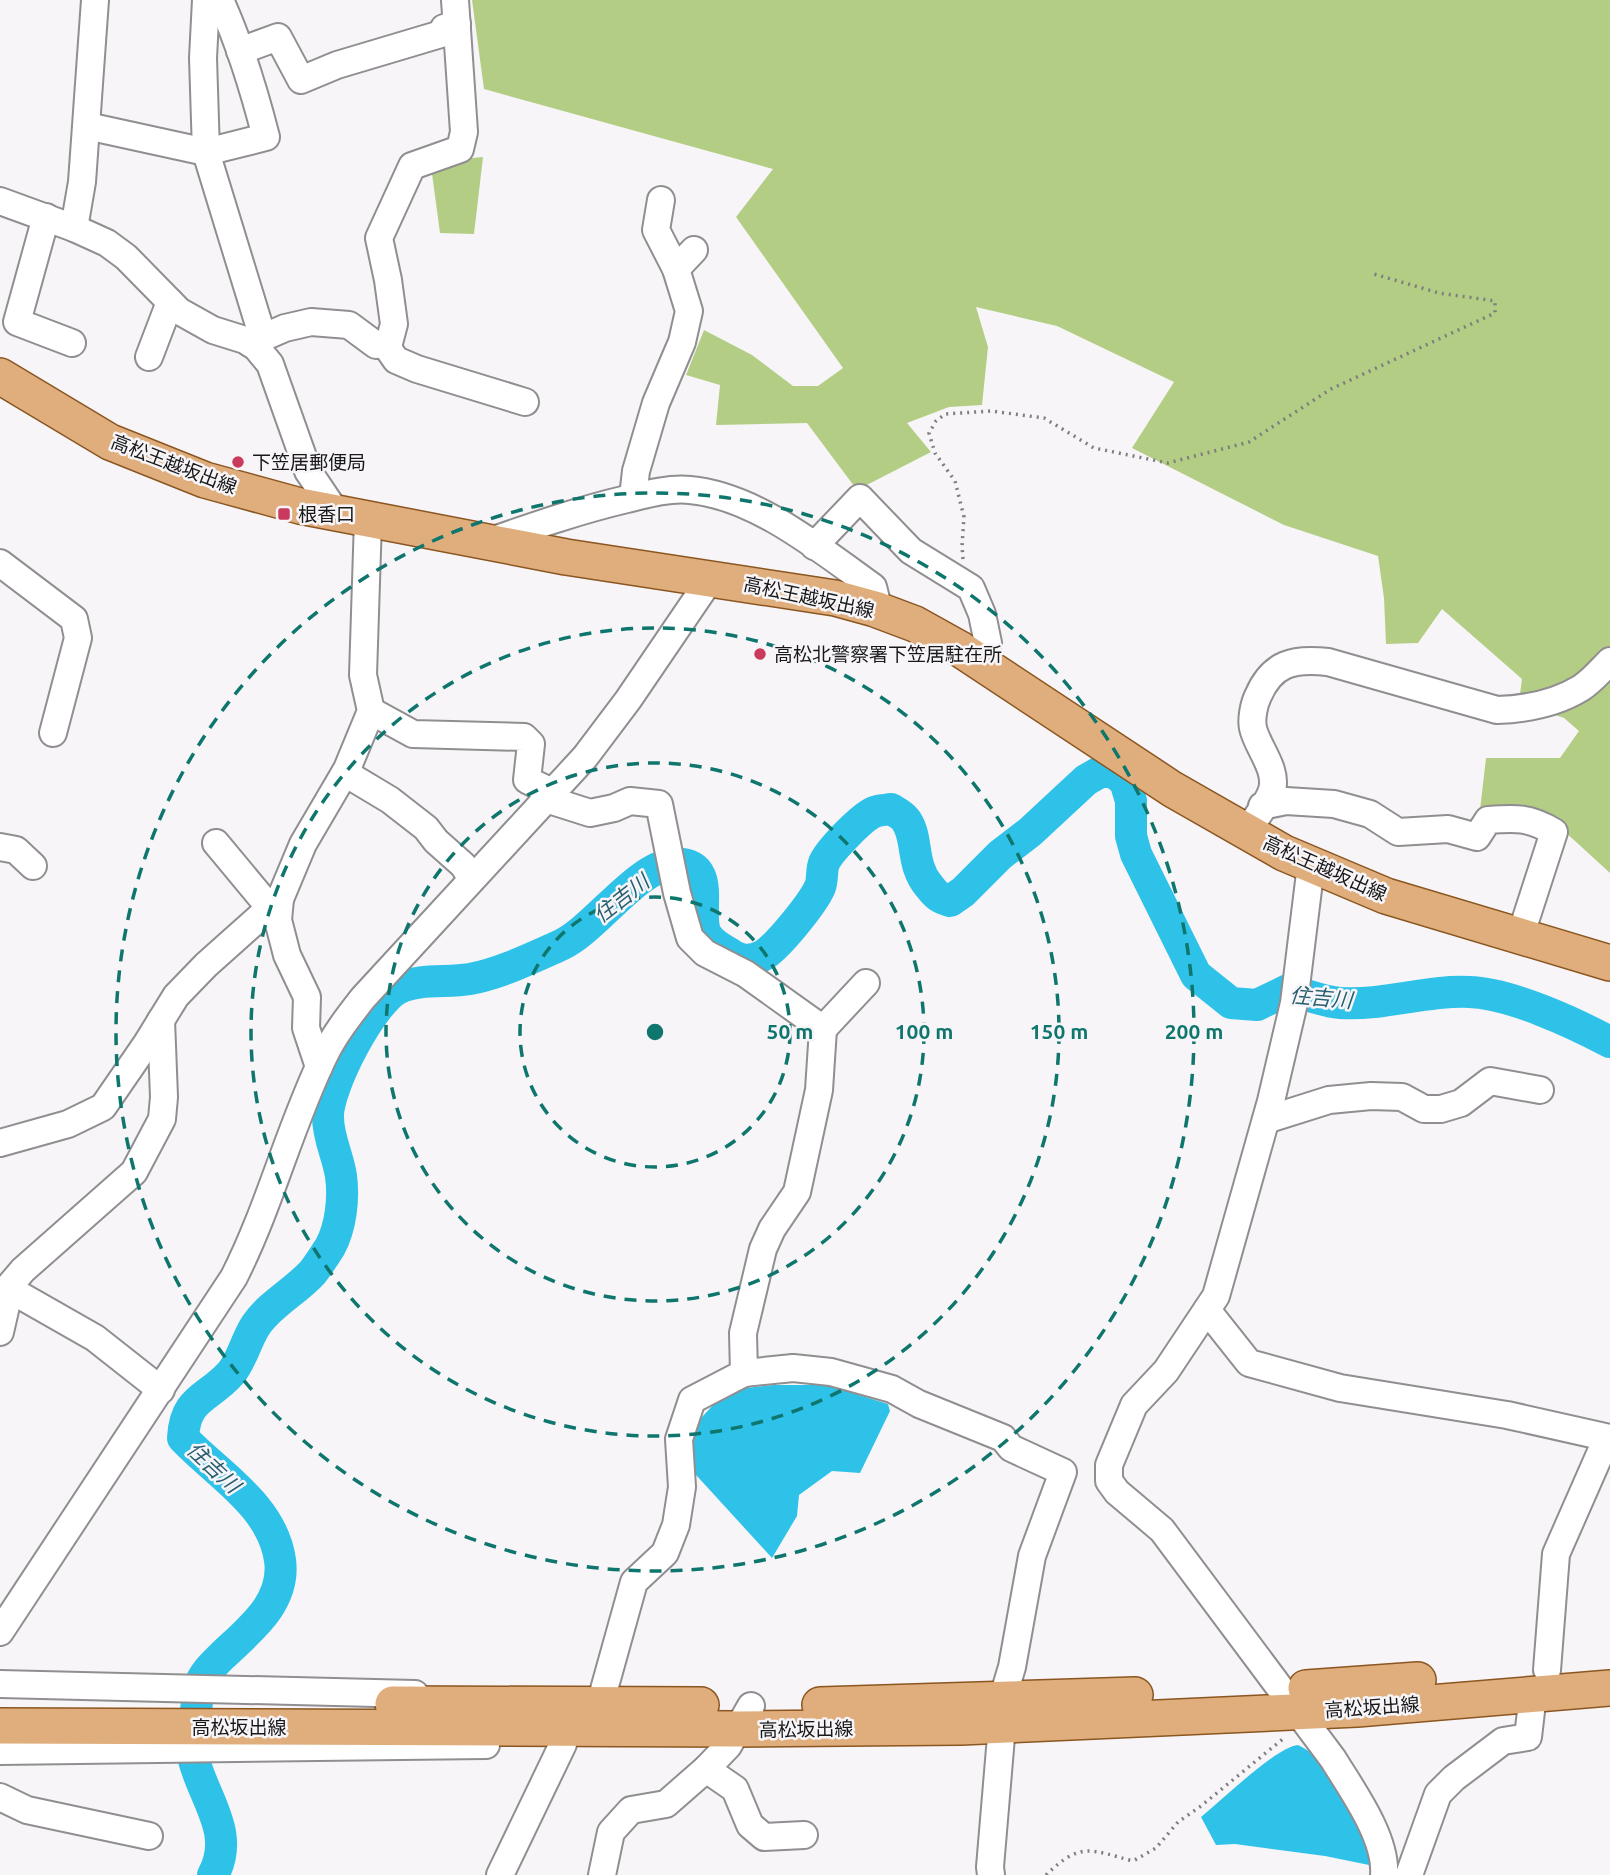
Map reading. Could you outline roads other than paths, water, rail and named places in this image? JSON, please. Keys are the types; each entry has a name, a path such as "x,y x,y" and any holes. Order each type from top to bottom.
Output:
{"main road":[{"name":"高松王越坂出線","path":"2,385 110,442 205,480 352,517 566,558 835,598 879,611 915,624 983,664 1172,789 1254,819 1284,853 1386,896 1610,964"},
{"name":"高松坂出線","path":"0,1726 592,1703 744,1718 1005,1712 1290,1701 1540,1682 1610,1666"},
{"name":"高松坂出線","path":"1540,1682 1610,1688"},
{"name":"高松坂出線","path":"0,1703 258,1716 674,1729 744,1718"}],"street":[{"path":"74,228 82,182 95,0"},
{"path":"0,1143 68,1124 103,1107 176,996 206,965 275,904 303,844 345,773 371,711 363,675 352,517 308,471 270,364 256,347 206,152 203,58 206,0"},
{"path":"87,127 206,152 266,137 240,51 220,0"},
{"path":"0,201 107,243 126,257 179,312 197,322 256,340 285,328 311,322 349,325 376,345 389,344 394,324 379,238 412,166 460,149 464,132 452,17 442,0"},
{"path":"240,51 278,37 301,80 337,65 441,34 452,17"},
{"path":"633,497 636,471 656,403 682,342 690,312 685,260 656,230 662,200"},
{"path":"46,217 17,322 72,343"},
{"path":"149,357 170,302"},
{"path":"385,344 396,360 525,402"},
{"path":"487,542 594,507 655,492 689,490 719,496 759,511 814,546 873,587 879,611"},
{"path":"814,546 860,498 911,551 971,588 982,614 988,643 983,664"},
{"path":"0,563 74,619 78,638 53,733"},
{"path":"0,1632 234,1277 249,1247 319,1067 342,1026 363,998 585,757 712,578"},
{"path":"1254,819 1272,789 1272,776 1253,727 1255,702 1264,680 1281,666 1303,659 1328,662 1497,710 1520,709 1551,702 1583,687 1610,662"},
{"path":"371,711 413,734 524,737 531,744 527,780 549,795 590,813 614,808 630,801 659,804 677,893 690,938 705,953 746,974 823,1028"},
{"path":"345,773 390,800 426,828 436,841 463,865 472,879"},
{"path":"1254,819 1286,801 1334,804 1370,814 1398,832 1448,829 1477,837 1488,820 1520,818 1536,821 1554,832 1520,937"},
{"path":"216,843 275,904 287,955 307,998 306,1028 319,1067"},
{"path":"0,848 16,850 33,866"},
{"path":"1311,865 1294,1003 1266,1120 1216,1296 1166,1371 1134,1405 1109,1465 1109,1481 1116,1492 1162,1530 1328,1752 1357,1798 1375,1834 1384,1865 1384,1875"},
{"path":"744,1373 743,1333 763,1250 772,1229 797,1192 819,1090 823,1028 866,983"},
{"path":"0,1332 5,1290 23,1270 134,1172 162,1118 164,1097 161,1020"},
{"path":"1266,1120 1329,1100 1371,1096 1402,1097 1424,1109 1441,1109 1461,1103 1490,1081 1540,1090"},
{"path":"5,1290 95,1338 161,1390"},
{"path":"1207,1310 1249,1363 1340,1388 1507,1415 1608,1438 1556,1554 1540,1682 1528,1737 1503,1741 1454,1778 1438,1794 1409,1875"},
{"path":"0,1684 560,1698 592,1703 634,1581 665,1553 676,1525 682,1487 679,1439 692,1400 744,1373 793,1368 831,1372 892,1389 919,1404 1003,1438 1012,1448 1063,1472 1032,1556 1006,1687 991,1875"},
{"path":"602,1875 611,1832 631,1810 666,1804 728,1746 744,1718"},
{"path":"0,1751 646,1742 674,1729"},
{"path":"500,1875 563,1744"},
{"path":"706,1769 735,1789 750,1825 764,1837 804,1835"},
{"path":"0,1797 27,1810 149,1836"}],"water":[{"path":"826,1385 888,1404 890,1411 860,1473 832,1471 799,1495 797,1516 772,1558 686,1464 688,1432 715,1403 746,1388"},
{"path":"1298,1745 1328,1767 1339,1782 1357,1815 1379,1867 1325,1856 1235,1844 1216,1845 1201,1817 1263,1764 1288,1748"}],"waterway":[{"name":"住吉川","path":"213,1875 219,1860 220,1831 193,1754 200,1685 209,1669 254,1626 271,1602 277,1589 280,1560 275,1540 255,1507 183,1438 185,1425 193,1406 235,1368 262,1317 313,1272 334,1239 341,1212 342,1194 340,1169 328,1125 330,1104 343,1067 364,1027 388,996 399,988 416,983 482,976 516,965 561,945 588,926 644,876 672,864 687,865 696,870 701,879 703,925 710,940 737,958 757,958 776,944 810,903 820,887 824,863 832,851 861,821 880,810 891,809 905,819 912,834 923,878 936,894 950,901 1086,780 1100,772 1113,772 1125,781 1131,801 1131,836 1136,854 1196,975 1231,1003 1257,1005 1288,990 1340,1003 1469,992 1522,1003 1610,1042"}],"place":[{"name":"下笠居郵便局","path":"238,462"},
{"name":"根香口","path":"284,514"},
{"name":"高松北警察署下笠居駐在所","path":"760,654"}]}
